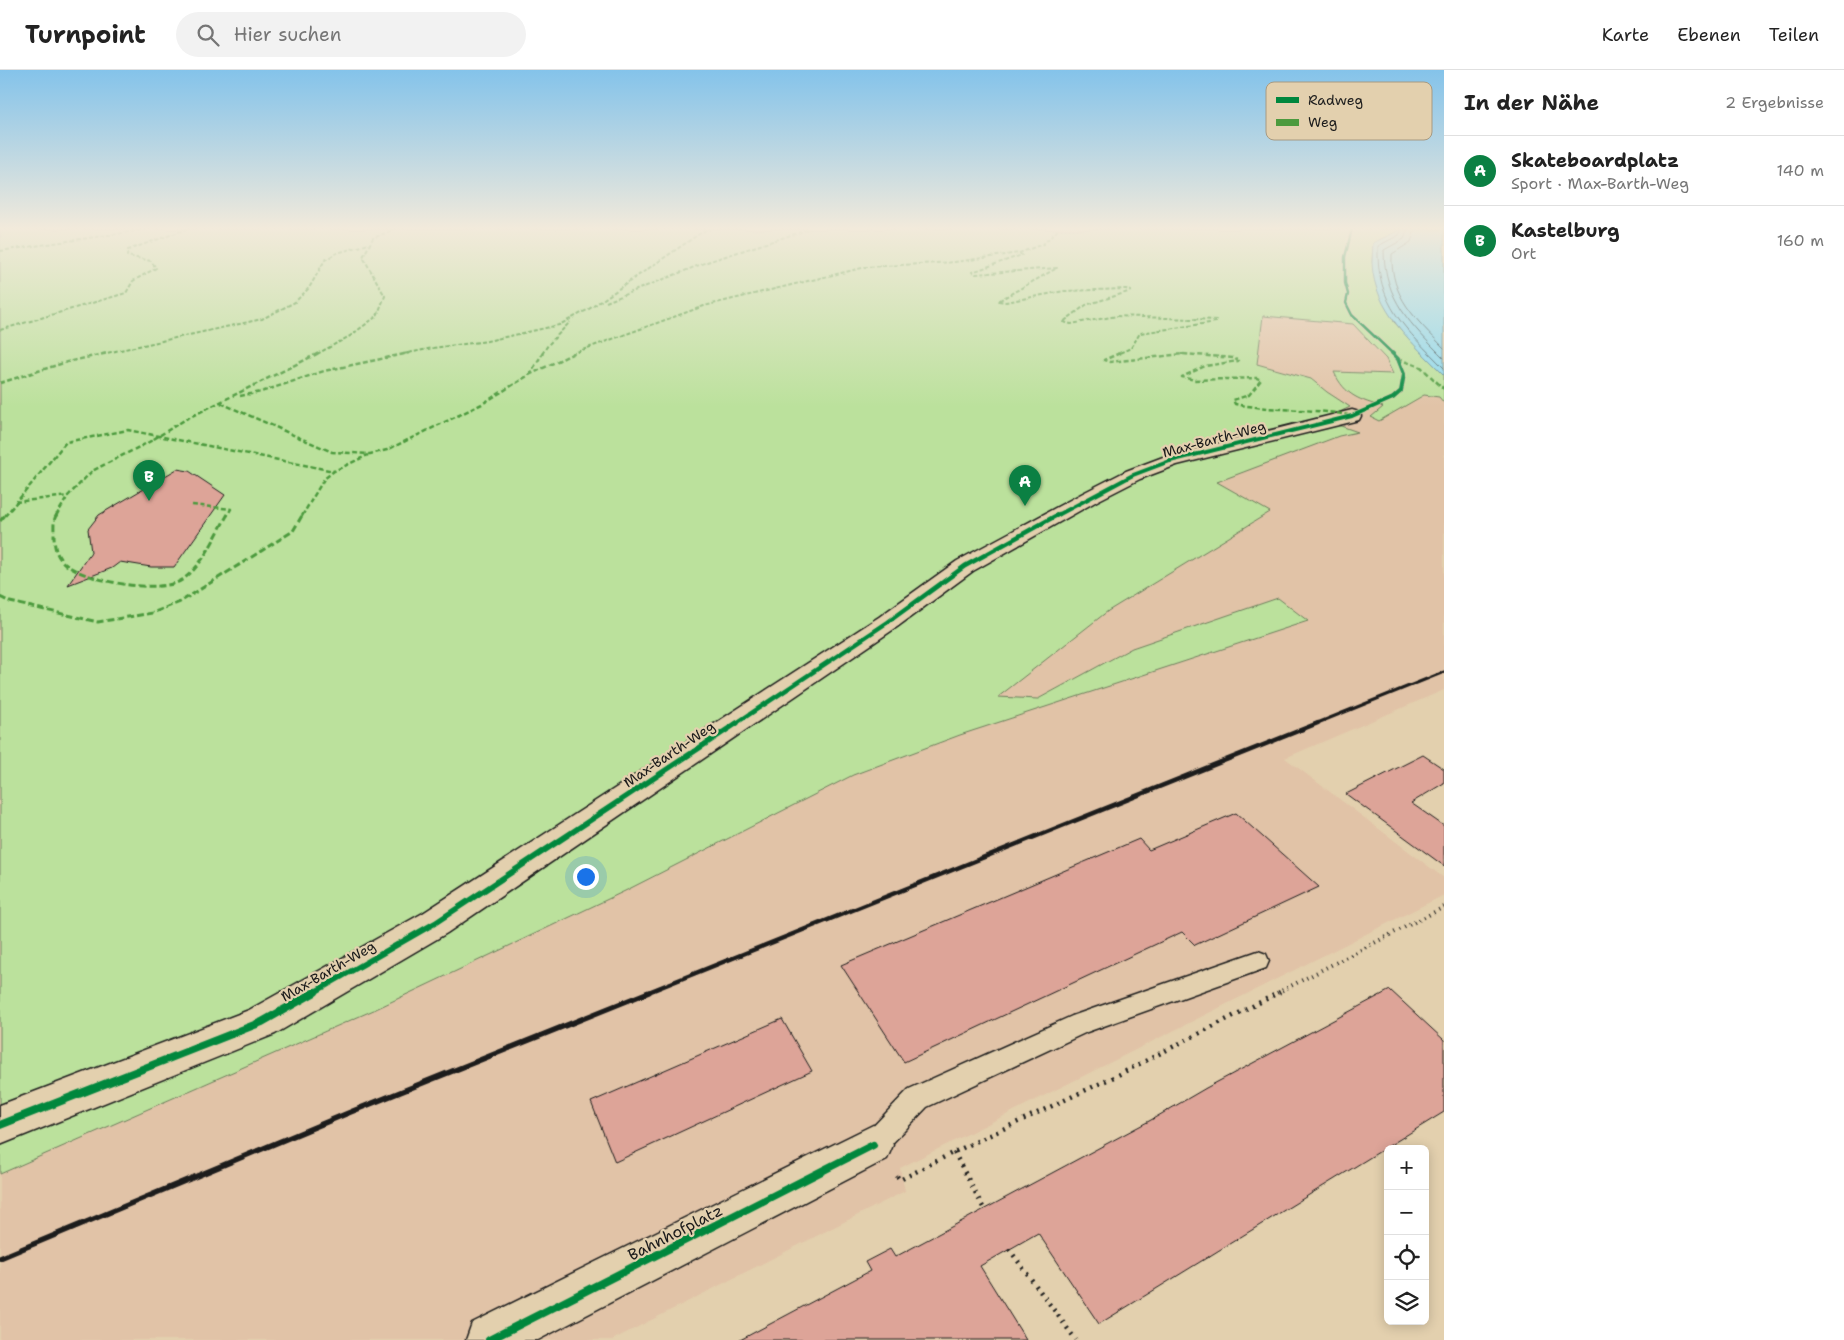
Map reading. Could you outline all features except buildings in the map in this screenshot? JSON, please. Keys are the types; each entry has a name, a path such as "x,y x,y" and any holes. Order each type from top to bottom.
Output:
{"street":[{"name":"Max-Barth-Weg","path":"0,1125 262,1022 435,923 888,622 965,566 1090,497 1133,475 1170,461 1352,416"},
{"name":"Bahnhofplatz","path":"511,1335 873,1145"}],"lane":[{"path":"873,1145 918,1098 1080,1024 1258,960"}],"path":[{"path":"873,1145 900,1180 954,1152 1118,1075 1444,907"},
{"path":"954,1152 984,1209"},
{"path":"1009,1249 1076,1340"}],"shaded area":[{"path":"1263,316 1353,324 1386,359 1394,375 1335,372 1384,407 1372,417 1379,421 1424,395 1439,397 1444,403 1444,690 1285,758 1444,878 1444,895 900,1168 905,1191 612,1340 0,1340 0,1174 376,1009 625,891 853,775 960,735 1308,621 1278,598 1132,648 1037,699 997,698 1108,611 1269,511 1216,482 1339,436 1357,432 1338,425 1327,417 1350,407 1311,379 1257,364"}],"green space":[{"path":"0,288 1382,288 1394,322 1444,375 1444,403 1439,397 1424,395 1379,421 1371,417 1383,407 1367,402 1348,392 1334,372 1393,374 1386,359 1353,324 1263,316 1257,364 1311,379 1350,407 1327,418 1338,425 1358,432 1339,436 1217,482 1270,512 1108,611 998,697 1038,699 1132,648 1278,598 1308,621 960,735 853,775 625,891 376,1009 0,1174"}],"water":[{"path":"1377,288 1444,288 1444,375 1397,325 1387,311"}],"railway":[{"path":"1315,724 1444,672"},
{"path":"646,993 1318,723"},
{"path":"0,1258 353,1111 649,992"}],"marked path":[{"path":"0,330 126,293 129,288"},
{"path":"0,383 67,362 262,319 295,302 309,288"},
{"path":"192,505 231,509 198,566 181,581 150,587 112,582 84,575 64,563 54,549 54,519 68,496 92,471 149,442 186,419 295,366 350,336 377,316 385,296 381,288"},
{"path":"240,396 261,392 324,371 433,348 487,341 559,325 589,309 619,288"},
{"path":"606,302 641,288"},
{"path":"221,403 332,452 370,454 387,450 482,404 529,375 580,350 704,306 778,288"},
{"path":"1021,288 998,301 1006,302 1064,291 1126,289 1131,291 1086,305 1063,322 1071,324 1117,316 1216,320 1216,322 1140,333 1131,348 1104,360 1110,362 1183,354 1234,358 1238,361 1205,366 1182,377 1195,380 1257,378 1261,380 1249,395 1233,400 1235,404 1249,407 1334,412 1348,415"},
{"path":"529,375 548,345 570,322"},
{"path":"1398,359 1421,367 1444,389"},
{"path":"0,521 66,442 128,430 334,471"},
{"path":"0,597 10,602 98,622 152,613 180,602 293,531 324,479 334,471 368,455"},
{"path":"15,502 68,496"}],"cycle path":[{"path":"0,1125 262,1022 435,923 888,622 965,566 1090,497 1133,475 1170,461 1352,416 1393,398 1401,391 1403,383 1404,374 1398,359 1352,315 1346,303 1348,294 1346,288"},
{"path":"489,1340 873,1145"}],"place":[{"name":"Kastelburg","path":"149,501"},
{"name":"Skateboardplatz","path":"1025,506"}]}
